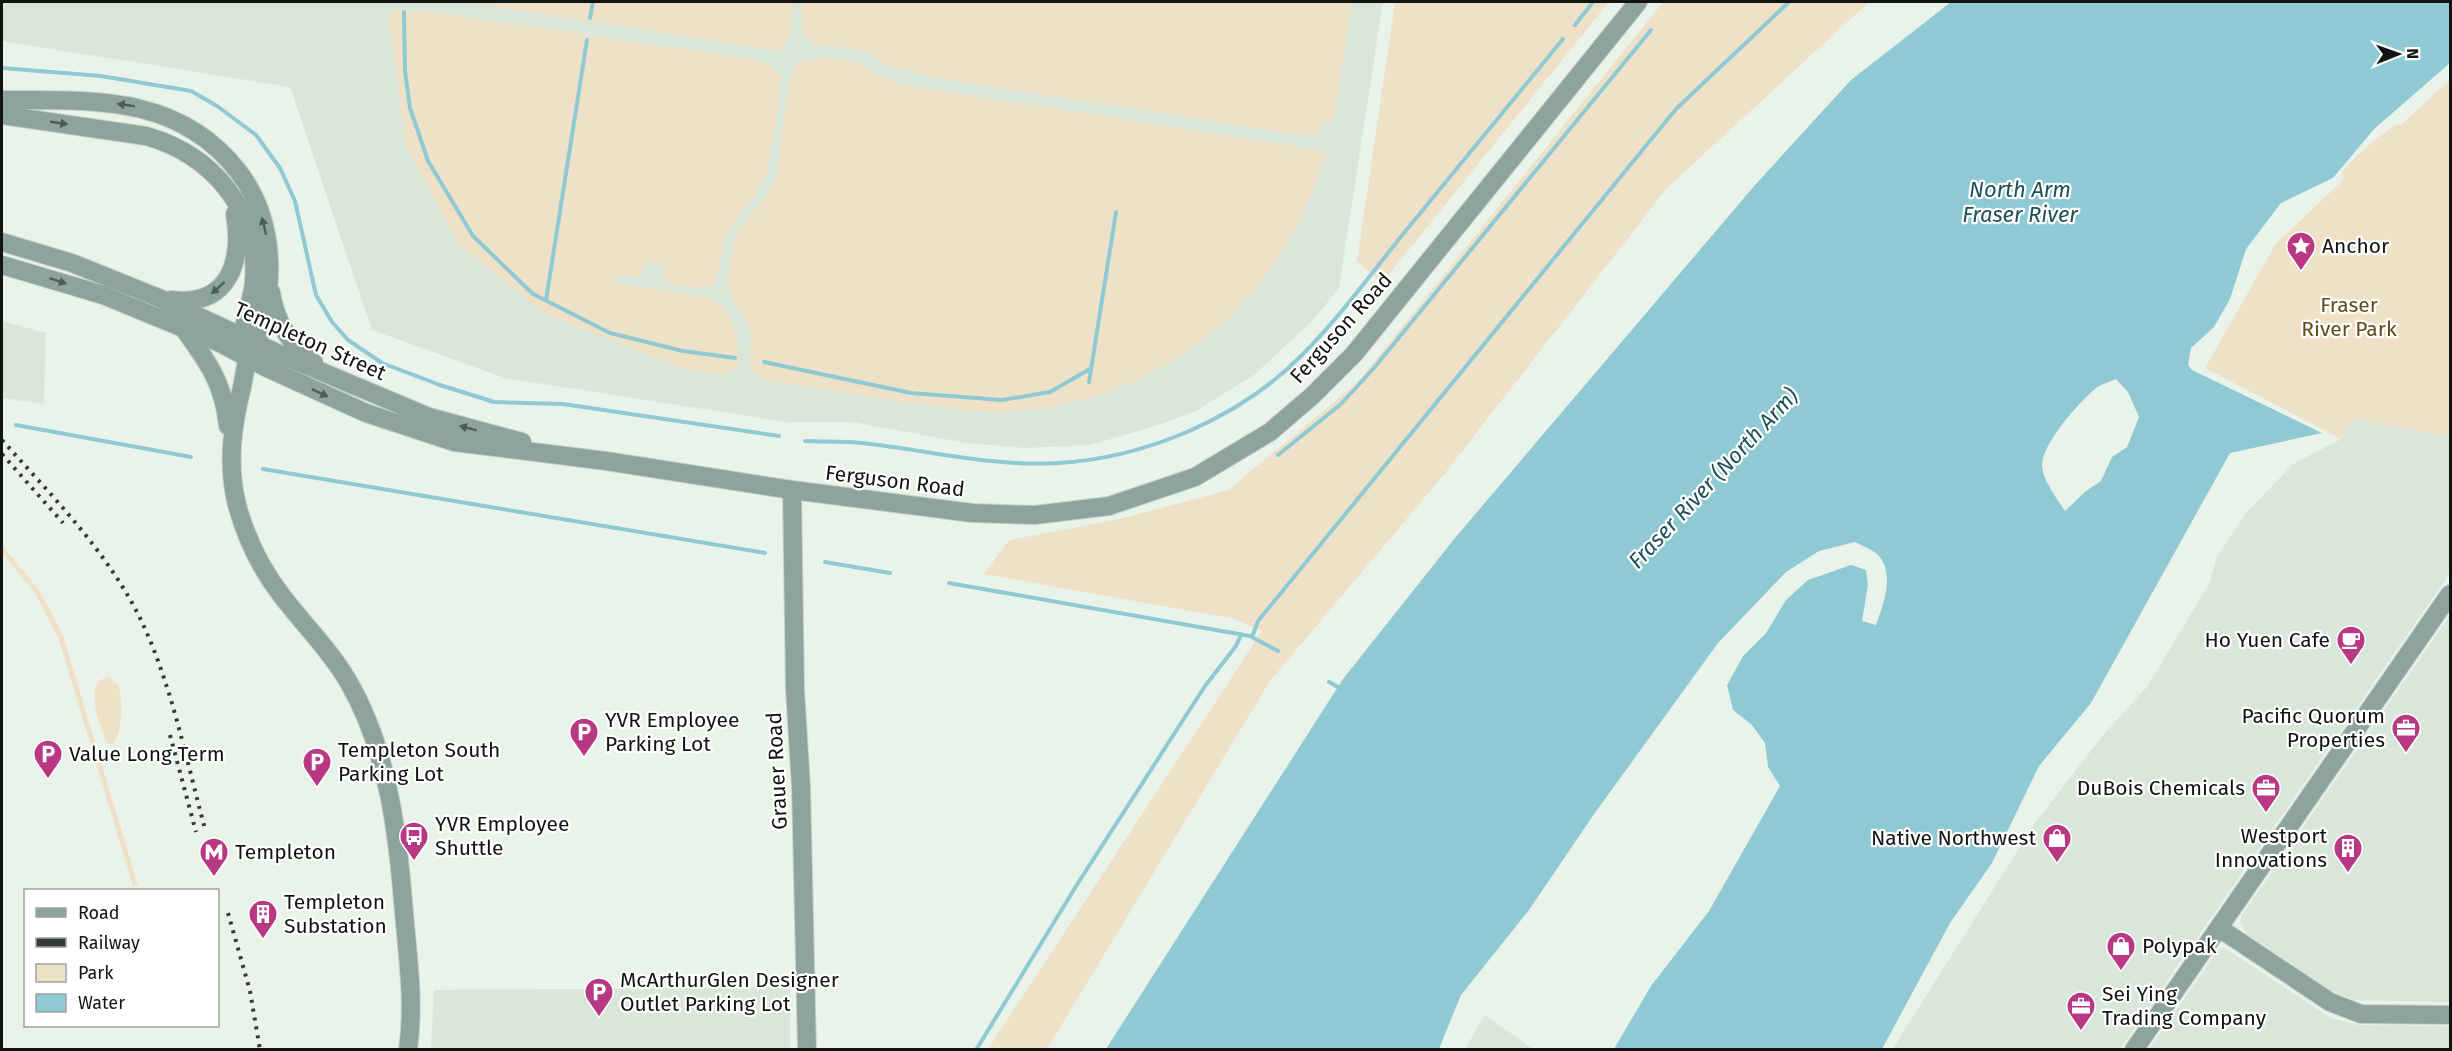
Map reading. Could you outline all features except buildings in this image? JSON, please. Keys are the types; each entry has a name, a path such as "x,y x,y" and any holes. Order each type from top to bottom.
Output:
{"street":[{"name":"Ferguson Road","path":"792,490 972,513 1035,515 1109,506 1195,477 1230,457 1270,432 1312,396 1354,354 1638,2"},
{"path":"2,100 124,104 155,111 184,124 220,150 254,198 263,220 268,244 274,309 287,336 313,363 349,384"},
{"path":"2,115 160,140 186,153 230,191 242,209 254,254 249,345 233,427 231,452"},
{"path":"159,298 188,301 203,298 221,286 235,266 238,238 235,214 228,193 216,178"},
{"name":"Templeton Street","path":"2,242 72,263 159,298 249,345 366,413 454,442 606,461 792,490"},
{"name":"Templeton Street","path":"2,265 103,295 222,344 249,345 429,417 606,461"},
{"path":"249,345 270,284"},
{"path":"184,329 207,360 218,380 227,409 237,505 257,558 283,598 319,640 348,682 361,706 379,756 390,796 400,862 411,994 408,1050"},
{"name":"Grauer Road","path":"792,490 795,690 801,786 807,1050"},
{"path":"2134,1050 2451,594"},
{"path":"2219,928 2330,1002 2361,1014 2451,1015"}],"shaded area":[{"path":"2,2 1383,2 1339,288 1312,321 1254,375 1194,412 1090,445 1026,448 966,443 852,422 787,422 505,378 372,330 290,87 2,41"},
{"path":"2,321 46,333 44,404 2,398"},
{"path":"2353,418 2450,436 2450,573 2120,1049 1892,1050 2035,823 2104,734 2147,687 2209,584 2217,557 2245,514 2293,464 2341,439"},
{"path":"2450,615 2450,1002 2353,1000 2331,991 2247,934 2240,922 2242,915"},
{"path":"2223,947 2331,1018 2359,1025 2450,1026 2450,1049 2149,1049 2217,951"},
{"name":"McArthurGlen Designer Outlet Parking Lot","path":"790,987 790,1049 431,1049 434,990"},
{"path":"1485,1015 1533,1049 1465,1049"}],"green space":[{"path":"467,2 795,2 788,40 778,51"},
{"path":"802,2 1352,2 1333,123 1321,122 1318,134 1297,135 927,76 885,64 869,52 811,44 802,31"},
{"path":"1395,2 1609,2 1382,283 1357,261"},
{"path":"1663,2 1869,2 1667,188 1442,477 1270,681 1047,1049 988,1049 1262,631 1235,619 984,574 1009,540 1120,519 1228,490 1356,384"},
{"path":"394,9 413,12 414,9 751,59 768,65 779,73 782,77 768,171 755,197 730,228 724,242 716,282 698,287 663,282 666,265 644,262 641,277 617,274 615,283 686,293 712,299 720,304 730,317 738,342 739,356 736,369 726,375 677,367 544,313 458,244 406,146 388,14"},
{"path":"825,58 853,61 890,80 906,85 1321,150 1325,157 1305,210 1279,257 1246,300 1207,337 1163,367 1114,390 1062,405 992,412 938,407 762,380 755,374 749,363 750,330 729,290 728,276 732,249 740,228 765,197 776,175 787,97 794,70 801,61"},
{"name":"Fraser River Park","path":"2450,82 2450,436 2353,419 2341,439 2205,368 2275,245 2343,180 2342,173 2360,153 2397,124 2401,125"},
{"path":"2,545 39,590 63,635 138,885 133,886 58,637 35,593 2,553"},
{"path":"108,677 118,684 121,698 120,725 111,745 106,742 100,726 94,696 100,681"}],"water":[{"name":"North Arm Fraser River","path":"1951,2 2450,2 2450,63 2374,129 2333,178 2281,203 2246,249 2230,299 2214,327 2191,348 2188,365 2192,370 2322,433 2230,453 2091,703 2039,766 1992,863 1950,923 1882,1049 1614,1049 1651,986 1709,911 1780,786 1768,767 1765,743 1752,725 1733,710 1727,685 1743,656 1766,633 1786,600 1808,580 1851,565 1866,570 1868,585 1862,621 1876,625 1886,590 1884,564 1877,554 1855,542 1819,551 1786,572 1718,643 1592,817 1529,910 1461,995 1439,1049 1106,1049 1343,679 1455,538 1755,185 1851,80","holes":["2116,379 2128,392 2139,417 2127,447 2112,457 2101,481 2086,491 2065,511 2043,471 2042,465 2048,446 2071,413 2097,387"]}],"waterway":[{"path":"590,18 593,2"},
{"path":"1575,25 1593,2"},
{"path":"1252,637 1258,621 1676,109 1789,2"},
{"path":"404,12 405,71 410,108 428,161 473,236 533,294 610,333 683,351 735,358"},
{"path":"1278,455 1341,404 1374,368 1651,30"},
{"path":"805,441 862,443 1008,463 1058,463 1091,460 1125,453 1190,431 1221,416 1277,378 1316,340 1563,39"},
{"path":"546,300 587,40"},
{"path":"2,68 101,76 191,91 217,106 256,135 280,168 295,201 316,295 332,322 348,340 382,363 494,402 563,404 779,436"},
{"path":"1089,382 1116,212"},
{"path":"764,362 911,393 1002,400 1050,392 1090,369"},
{"path":"16,425 191,457"},
{"path":"263,469 765,553"},
{"path":"825,562 890,573"},
{"path":"949,583 1250,636 1278,651"},
{"path":"976,1050 1078,883 1205,686 1236,646 1241,635"},
{"path":"1329,682 1338,687"}],"railway":[{"path":"2,440 94,545 139,616 169,694 205,829"},
{"path":"2,454 63,523"},
{"path":"170,735 196,832"},
{"path":"228,913 250,991 260,1050"}],"place":[{"name":"Anchor","path":"2301,272"},
{"name":"Ho Yuen Cafe","path":"2351,666"},
{"name":"Pacific Quorum Properties","path":"2406,754"},
{"name":"YVR Employee Parking Lot","path":"584,758"},
{"name":"Value Long Term","path":"48,780"},
{"name":"Templeton South Parking Lot","path":"317,788"},
{"name":"DuBois Chemicals","path":"2266,814"},
{"name":"YVR Employee Shuttle","path":"414,862"},
{"name":"Native Northwest","path":"2057,864"},
{"name":"Westport Innovations","path":"2348,874"},
{"name":"Templeton","path":"214,878"},
{"name":"Templeton Substation","path":"263,940"},
{"name":"Polypak","path":"2121,972"},
{"name":"McArthurGlen Designer Outlet Parking Lot","path":"599,1018"},
{"name":"Sei Ying Trading Company","path":"2081,1032"}],"water label":[{"name":"Fraser River (North Arm)","path":"1713,478"}]}
